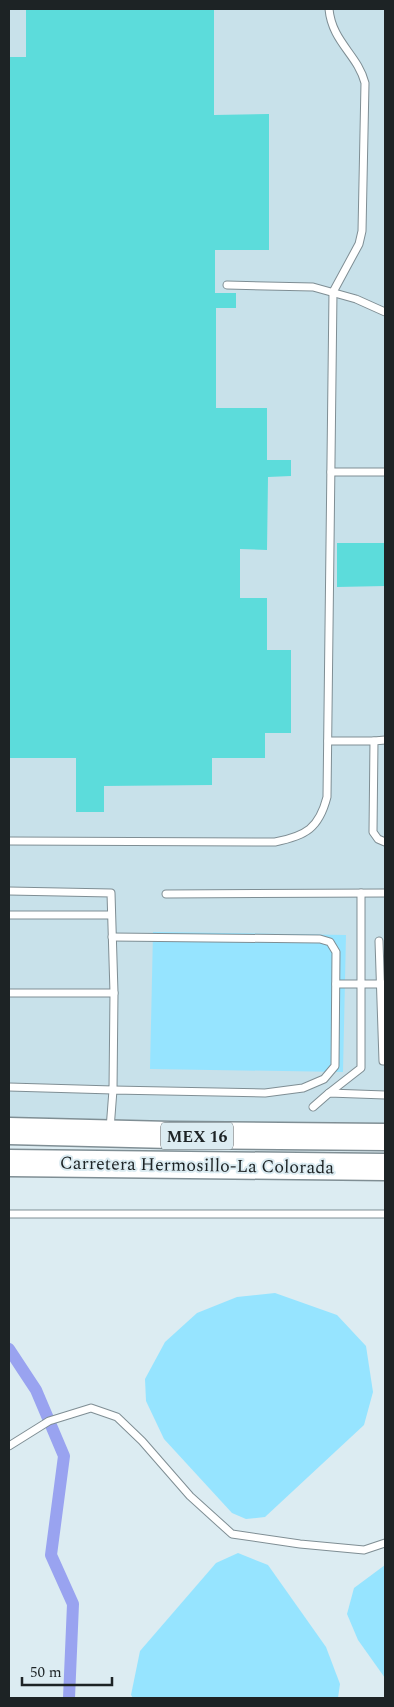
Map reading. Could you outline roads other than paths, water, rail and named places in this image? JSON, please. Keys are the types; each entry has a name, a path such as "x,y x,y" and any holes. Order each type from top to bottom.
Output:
{"highway":[{"name":"MEX 16","path":"9,1131 385,1137"},
{"name":"Carretera Hermosillo-La Colorada","path":"9,1163 385,1167"}],"lane":[{"path":"9,841 275,842 303,833 315,824 322,813 327,797 333,292 359,244 362,231 365,83 362,73 333,30 329,9"},
{"path":"228,285 313,287 356,299 385,312"},
{"path":"331,472 385,472"},
{"path":"328,741 385,740"},
{"path":"374,741 373,832 378,839 385,842"},
{"path":"9,892 111,892 114,993 113,1090 110,1134"},
{"path":"313,1107 360,1068 362,984 361,893"},
{"path":"166,894 385,893"},
{"path":"9,915 111,914"},
{"path":"9,1087 265,1093 303,1088 324,1079 336,1066 336,952 330,942 320,939 112,937"},
{"path":"379,941 383,984 383,1060 385,1060"},
{"path":"336,984 383,984"},
{"path":"9,993 114,993"},
{"path":"329,1093 385,1094"},
{"path":"9,1214 385,1214"},
{"path":"9,1446 49,1421 91,1408 117,1417 190,1496 232,1534 300,1544 364,1550 385,1543"}],"waterway":[{"path":"9,1349 36,1390 64,1456 51,1555 73,1604 69,1698"}]}
